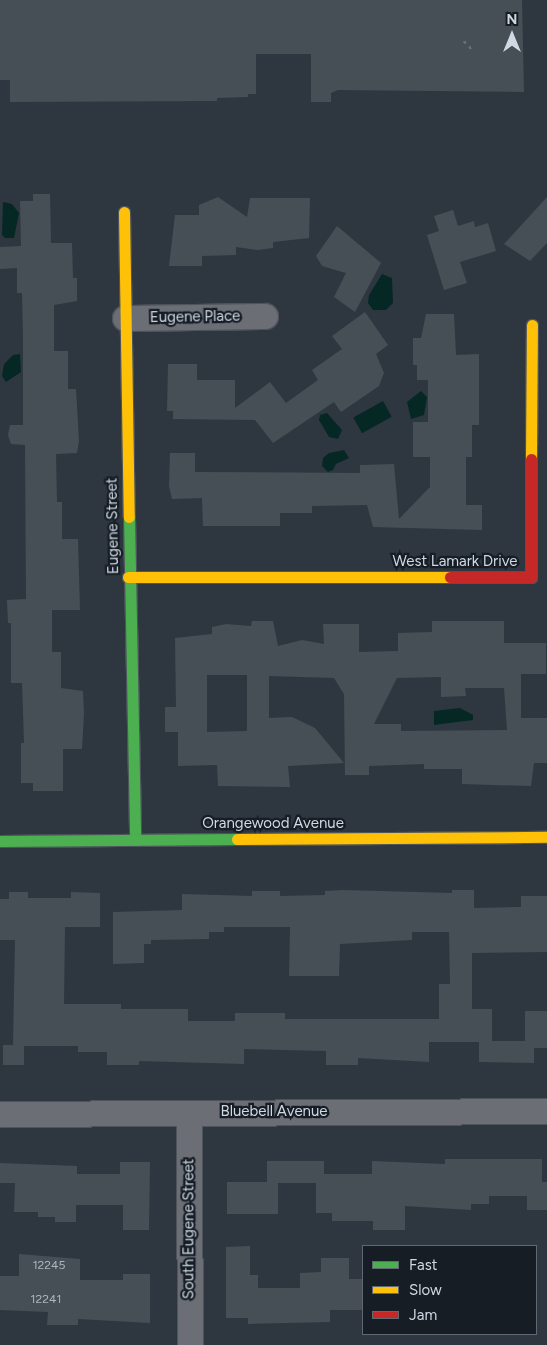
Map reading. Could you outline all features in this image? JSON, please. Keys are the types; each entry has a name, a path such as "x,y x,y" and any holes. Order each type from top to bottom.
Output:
{"street":[{"name":"Eugene Street","path":"124,212 128,577 135,840"},
{"name":"Eugene Place","path":"125,318 265,316"},
{"name":"West Lamark Drive","path":"128,577 531,577 532,325"},
{"name":"Orangewood Avenue","path":"0,841 547,837"},
{"name":"Bluebell Avenue","path":"0,1114 547,1110"},
{"name":"South Eugene Street","path":"189,1113 190,1345"}],"shaded area":[{"path":"3,202 12,204 19,213 14,238 5,238 2,235"},
{"path":"382,274 392,278 393,303 386,310 373,310 368,303 369,295"},
{"path":"20,354 21,372 6,382 2,376 4,364 13,355"},
{"path":"421,391 427,397 424,415 411,419 407,402"},
{"path":"383,401 392,417 362,433 353,417"},
{"path":"327,413 342,430 338,439 329,437 319,420 320,415"},
{"path":"344,450 349,458 336,464 333,470 328,472 322,466 323,458 329,453"},
{"path":"460,708 473,715 473,720 434,725 434,711"}],"building":[{"path":"0,0 522,0 524,92 338,90 331,93 331,102 311,102 311,54 256,54 256,94 248,94 248,97 217,98 217,101 10,102 10,80 0,80"},
{"path":"33,194 50,194 51,243 72,243 73,278 77,278 77,301 54,305 54,351 68,351 68,389 76,389 79,441 77,453 56,454 57,502 62,502 62,539 78,539 80,610 52,610 52,652 61,652 61,688 83,691 84,714 82,749 63,749 63,791 33,791 33,783 21,783 21,743 24,743 22,683 11,683 11,623 8,623 7,600 26,599 25,445 11,444 8,435 10,425 23,425 22,293 17,293 17,268 0,269 0,247 21,246 20,201 33,201"},
{"path":"218,197 247,217 250,198 310,198 309,238 273,242 273,248 258,250 236,247 236,255 202,256 202,266 169,266 175,215 199,215 199,205"},
{"path":"547,197 547,243 530,261 504,244"},
{"path":"453,210 458,226 474,221 475,227 488,223 496,251 460,262 467,283 444,290 427,235 439,231 434,216"},
{"path":"337,226 381,263 355,312 334,297 346,273 322,266 316,256"},
{"path":"365,312 388,345 376,354 384,373 379,386 341,412 334,402 273,443 255,420 173,419 173,411 167,411 168,364 197,364 197,380 235,380 235,408 270,382 286,403 318,380 312,370 342,349 332,336"},
{"path":"426,314 454,314 456,355 479,354 479,425 472,425 472,457 466,457 466,505 482,505 482,530 373,527 367,505 312,506 312,513 280,513 280,526 203,526 202,498 172,499 169,486 170,453 195,453 195,472 360,473 360,465 394,464 399,519 430,487 430,457 413,457 413,422 428,422 428,380 417,380 417,365 413,365 413,338 421,338"},
{"path":"252,621 273,621 278,646 302,640 324,644 323,624 359,624 359,652 398,651 398,633 432,632 432,621 504,621 504,643 546,643 546,674 521,674 521,718 547,718 547,763 534,763 531,786 462,784 462,769 424,769 424,764 369,766 369,775 345,775 344,694 334,678 269,676 269,718 292,717 315,728 344,763 288,766 290,787 218,786 217,765 178,766 178,732 165,732 165,707 176,707 175,638 212,634 212,627 226,624 251,626","holes":["207,675 247,675 247,731 207,732","441,677 441,697 466,696 465,688 504,688 507,730 401,731 401,724 374,724 397,678"]},
{"path":"452,890 474,890 474,908 521,907 521,896 547,896 547,952 472,953 472,1009 492,1009 492,1041 525,1041 525,1011 547,1011 547,1048 534,1048 534,1063 479,1062 479,1042 429,1042 429,1062 358,1058 358,1065 326,1065 326,1051 244,1049 244,1064 139,1061 139,1065 107,1065 107,1052 78,1052 78,1046 24,1046 24,1065 3,1065 3,1045 13,1045 15,940 0,940 0,899 9,899 9,892 28,892 28,898 71,898 71,892 100,893 100,927 65,927 64,1004 121,1004 121,1009 188,1009 188,1021 235,1021 235,1013 285,1013 285,1019 439,1019 439,984 450,984 449,932 412,932 412,940 340,944 339,976 289,976 290,927 224,927 224,932 209,932 209,939 151,940 151,944 144,944 144,963 113,964 113,912 182,910 182,894 252,896 252,891 280,891 280,896 325,895 325,891 452,893"},
{"path":"445,1159 542,1159 542,1182 547,1182 547,1210 527,1210 527,1196 489,1196 489,1204 471,1204 471,1210 405,1206 405,1230 373,1230 373,1221 332,1221 332,1213 316,1213 316,1183 278,1183 278,1214 227,1214 227,1182 267,1182 267,1161 324,1161 324,1174 372,1174 372,1161 445,1164"},
{"path":"120,1162 150,1162 149,1230 123,1230 123,1205 76,1205 76,1222 55,1222 55,1217 38,1217 38,1212 14,1212 15,1183 0,1183 0,1163 77,1166 77,1174 120,1174"},
{"path":"250,1246 250,1275 258,1275 258,1288 300,1288 300,1273 321,1272 321,1258 349,1258 349,1279 362,1279 362,1310 330,1310 330,1322 248,1324 248,1318 226,1318 226,1247"},
{"path":"19,1254 80,1259 80,1280 123,1280 123,1274 150,1274 150,1323 78,1319 78,1325 47,1325 48,1312 0,1310 0,1276 19,1276"}],"traffic: fast":[{"path":"129,517 135,840"},
{"path":"0,841 237,839"}],"traffic: slow":[{"path":"124,212 129,517"},
{"path":"531,459 532,325"},
{"path":"128,577 450,577"},
{"path":"237,839 547,837"}],"traffic: jam":[{"path":"450,577 531,577 531,459"}]}
